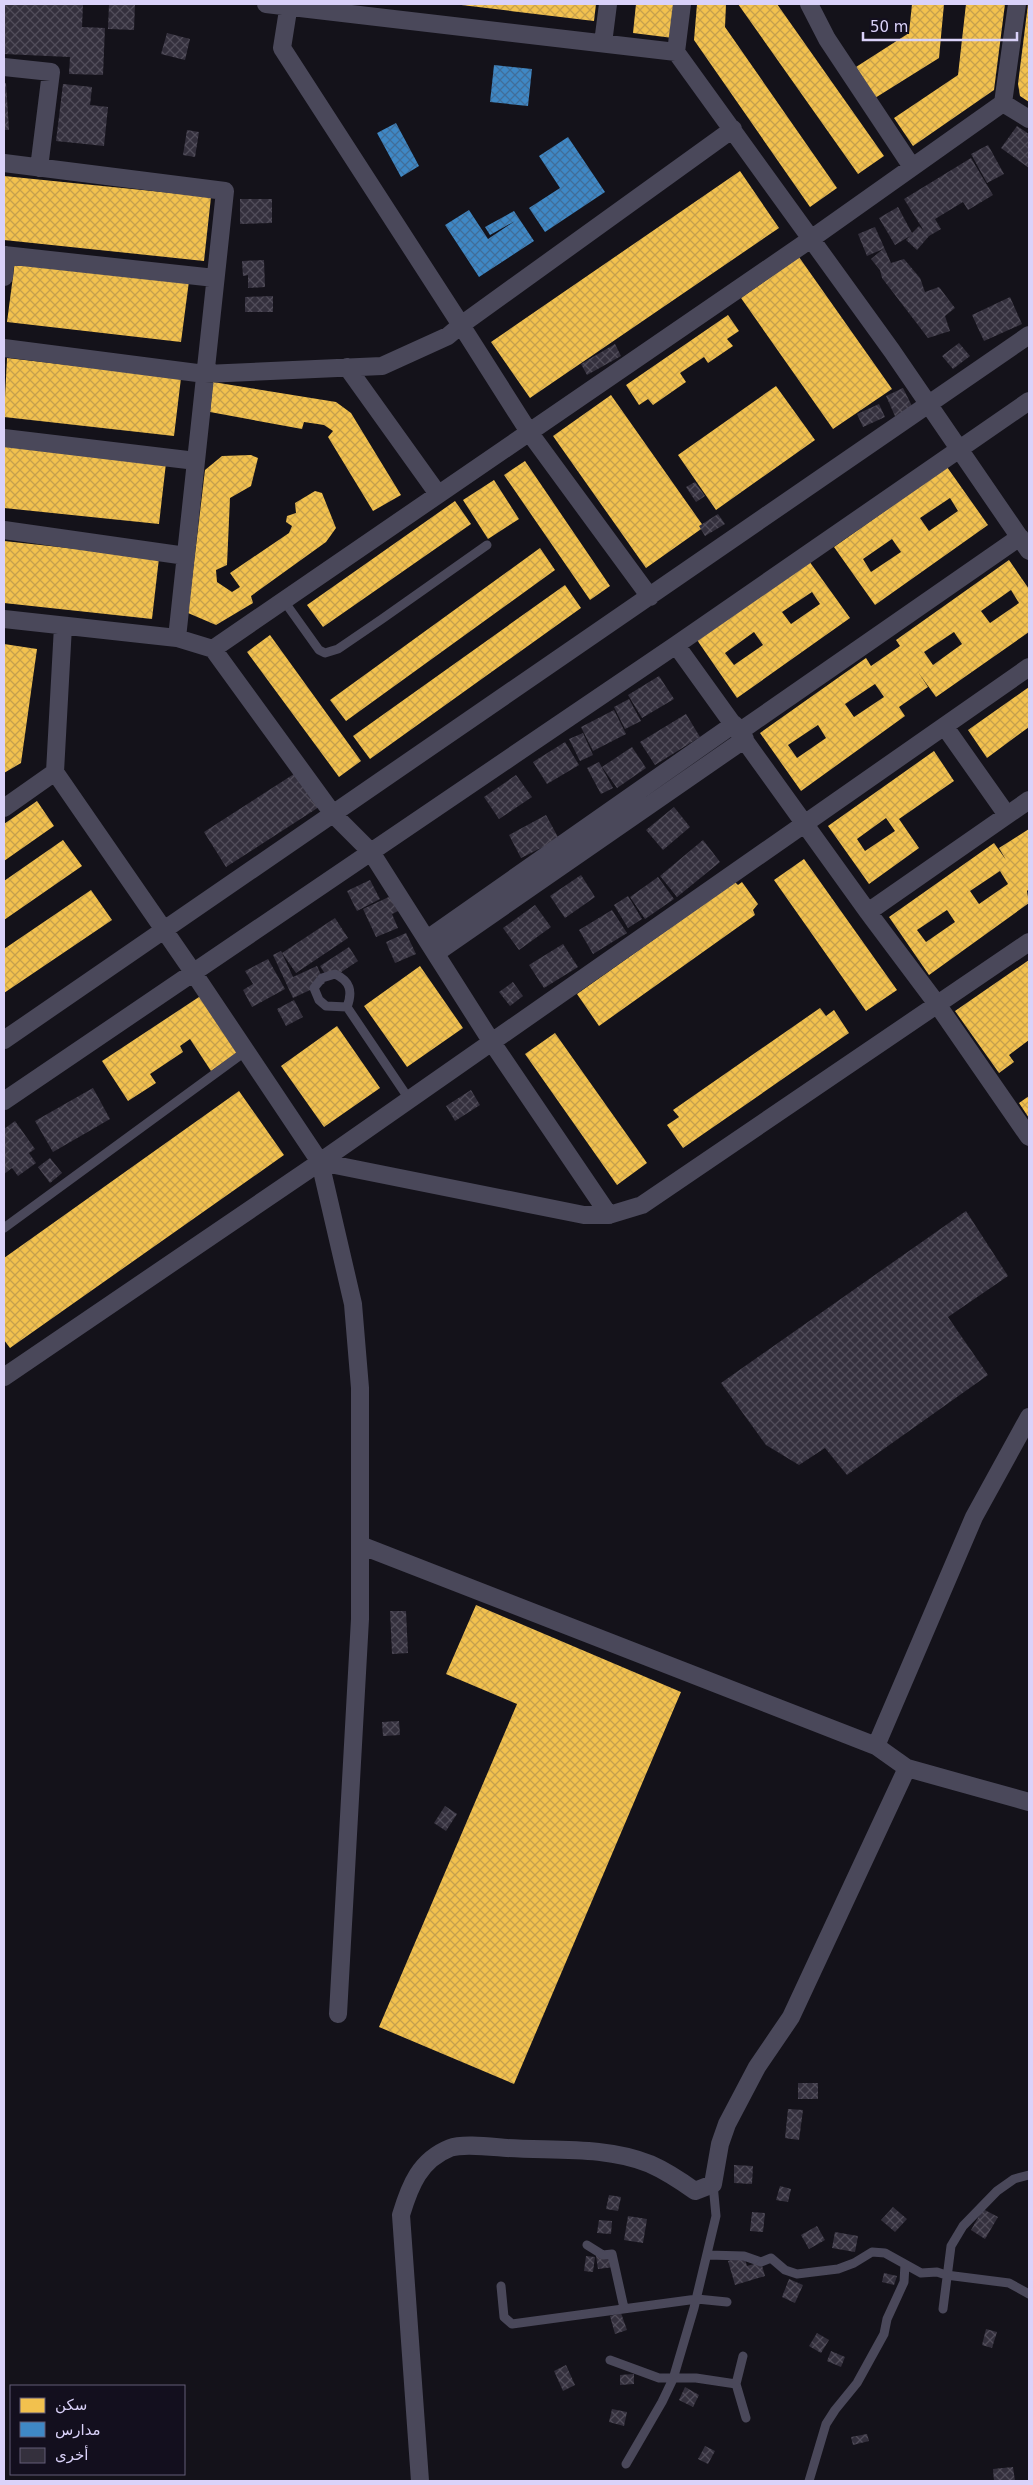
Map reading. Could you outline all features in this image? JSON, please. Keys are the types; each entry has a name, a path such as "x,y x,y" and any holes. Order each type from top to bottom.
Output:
{"street":[{"path":"266,4 289,5 676,52"},
{"path":"603,43 608,4"},
{"path":"432,946 740,732 1025,544 733,129 676,52 682,4"},
{"path":"810,4 828,40 912,167"},
{"path":"213,649 811,239 1003,103 1017,4"},
{"path":"289,5 282,48 462,325 529,432 650,597"},
{"path":"4,67 51,72 39,168"},
{"path":"1003,103 1029,119"},
{"path":"4,348 205,374 382,366 448,336 733,129"},
{"path":"4,163 225,191 177,638"},
{"path":"4,277 5,255 216,278"},
{"path":"4,1040 1029,335"},
{"path":"347,367 438,494"},
{"path":"4,1101 676,645 1029,400"},
{"path":"4,438 196,461"},
{"path":"4,530 186,556"},
{"path":"4,619 177,638 213,649 333,814 371,852 491,1041 609,1215"},
{"path":"63,626 54,772 193,972 320,1162 353,1304 360,1388 360,1619 338,2014"},
{"path":"676,645 868,912 937,1004 1029,1137"},
{"path":"4,1376 320,1162 1029,667"},
{"path":"945,726 1007,815"},
{"path":"4,808 54,772"},
{"path":"868,912 1029,800"},
{"path":"320,1162 584,1215 609,1215 642,1205 1029,942"},
{"path":"876,1746 974,1517 1029,1418"},
{"path":"360,1545 876,1746 907,1768 1029,1802"},
{"path":"420,2481 401,2215 410,2186 426,2162 452,2147 580,2151 618,2155 649,2164 671,2174 695,2191 713,2184 720,2144 727,2124 757,2067 791,2016 907,1768"}],"lane":[{"path":"284,600 319,650 325,653 338,649 487,545"},
{"path":"335,974 343,977 350,986 350,997 347,1007 326,1006 319,1000 314,988 322,978 335,974"},
{"path":"347,1007 410,1099"},
{"path":"4,1228 246,1050"},
{"path":"943,2309 951,2246 963,2226 997,2191 1014,2179 1029,2175"},
{"path":"626,2464 673,2379 697,2299 716,2216 713,2184"},
{"path":"587,2245 602,2256 612,2254 614,2267 619,2276 619,2291 624,2308"},
{"path":"708,2255 744,2256 760,2262 771,2258 784,2270 797,2274 838,2269 854,2263 872,2252 885,2253 921,2273 937,2272 946,2275 1009,2282 1029,2294"},
{"path":"809,2481 826,2424 857,2383 884,2334 887,2319 904,2282 906,2264"},
{"path":"501,2286 504,2317 512,2324 697,2299 727,2302"},
{"path":"743,2356 736,2384 737,2393 746,2418"},
{"path":"610,2360 646,2374 673,2379 696,2378 736,2384"}],"building: سكن":[{"path":"453,4 596,4 594,21"},
{"path":"636,4 677,4 673,38 633,33"},
{"path":"697,4 726,4 725,27 837,188 810,207 694,40"},
{"path":"738,4 777,4 884,156 858,174"},
{"path":"912,4 944,4 939,58 875,98 856,67 909,33"},
{"path":"966,4 1005,4 994,90 913,146 894,118 958,75"},
{"path":"1028,4 1029,102 1020,96 1018,84"},
{"path":"740,171 779,228 530,398 491,342"},
{"path":"4,176 211,197 204,261 4,240"},
{"path":"799,257 892,389 833,429 741,298"},
{"path":"15,261 189,281 181,342 7,322"},
{"path":"728,315 739,331 727,339 733,346 708,363 704,357 680,373 686,382 653,405 648,399 639,405 626,385"},
{"path":"7,358 181,378 174,436 4,417"},
{"path":"213,382 336,402 351,413 401,495 373,511 328,437 333,431 324,425 304,422 302,429 210,412"},
{"path":"776,386 815,440 716,510 678,455"},
{"path":"611,395 704,527 646,568 553,436"},
{"path":"4,446 166,463 159,524 4,508"},
{"path":"251,455 258,458 251,486 230,498 227,565 216,570 217,582 232,592 240,587 230,573 289,533 292,526 286,522 287,516 296,513 295,503 315,491 322,493 336,528 326,542 251,596 253,603 216,625 188,613 205,470 222,456"},
{"path":"525,461 610,586 590,600 504,475"},
{"path":"947,467 988,525 875,605 834,547","holes":["950,498 958,511 929,531 920,518","892,539 901,552 871,572 863,559"]},
{"path":"494,480 519,519 488,539 463,500"},
{"path":"455,501 471,524 323,627 307,605"},
{"path":"4,541 159,558 152,619 4,603"},
{"path":"540,548 555,570 346,721 330,700"},
{"path":"1009,560 1029,589 1029,632 936,697 918,672 928,687 899,707 905,716 801,791 760,733 866,658 871,666 900,646 896,640","holes":["1011,590 1019,603 990,623 981,611","954,632 962,644 933,665 924,652","875,684 884,697 854,717 845,704","818,725 826,738 797,758 788,745"]},
{"path":"809,561 850,618 737,698 697,640","holes":["812,592 820,604 791,624 782,612","754,632 763,645 734,665 725,653"]},
{"path":"565,585 581,608 370,759 353,736"},
{"path":"270,635 361,761 339,777 247,652"},
{"path":"4,644 37,649 21,763 4,773"},
{"path":"1029,687 1029,727 987,758 968,730"},
{"path":"934,751 954,781 899,819 919,848 869,884 828,826","holes":["886,818 895,831 865,851 857,839"]},
{"path":"37,801 54,826 4,861 4,824"},
{"path":"1029,829 1029,889 1027,891 1029,903 929,975 889,917 994,843 1006,860 999,848","holes":["1000,871 1008,884 979,904 970,891","947,910 955,922 926,942 917,930"]},
{"path":"63,840 82,866 4,920 4,881"},
{"path":"804,859 897,990 866,1011 774,880"},
{"path":"735,882 738,885 742,882 758,904 753,910 755,915 599,1026 577,994"},
{"path":"91,890 112,920 4,993 4,949"},
{"path":"1029,960 1029,1040 1009,1055 1014,1062 999,1073 955,1011"},
{"path":"420,966 463,1028 407,1067 364,1006"},
{"path":"202,995 239,1052 211,1071 190,1039 180,1046 183,1052 150,1074 156,1083 128,1101 102,1061"},
{"path":"820,1008 826,1016 834,1010 849,1033 683,1148 667,1125 679,1117 673,1110"},
{"path":"337,1026 380,1088 324,1127 281,1066"},
{"path":"555,1033 647,1163 617,1185 525,1054"},
{"path":"239,1091 284,1155 10,1348 4,1340 4,1258"},
{"path":"1029,1096 1029,1118 1019,1103"},
{"path":"476,1605 681,1692 514,2084 379,2027 517,1704 446,1674"}],"building: مدارس":[{"path":"494,65 532,69 528,106 490,102"},
{"path":"396,123 419,166 401,177 377,133"},
{"path":"568,137 605,192 545,232 529,208 560,188 539,156"},
{"path":"469,210 488,239 515,221 490,235 485,227 514,211 534,241 479,277 445,225"}],"building: أخرى":[{"path":"4,4 83,4 82,27 105,28 103,75 69,74 70,57 4,54"},
{"path":"109,4 135,4 134,30 108,29"},
{"path":"167,33 190,39 185,60 161,54"},
{"path":"4,83 6,83 9,130 4,130"},
{"path":"63,84 92,87 90,105 108,107 104,146 56,141"},
{"path":"1017,126 1029,134 1029,168 1001,148"},
{"path":"187,130 199,132 195,157 183,155"},
{"path":"988,145 1004,174 987,183 971,154"},
{"path":"971,158 993,195 968,210 963,202 935,219 941,229 929,236 917,250 906,240 910,236 895,245 879,218 898,207 912,233 919,226 924,231 904,199"},
{"path":"240,199 272,199 272,223 240,224"},
{"path":"875,227 891,263 904,259 920,278 925,292 939,287 955,308 945,316 950,331 928,338 882,278 880,270 871,259 883,249 867,256 858,234"},
{"path":"264,260 265,287 248,288 248,275 243,276 242,261"},
{"path":"273,296 273,312 245,312 245,297"},
{"path":"1010,297 1022,324 984,341 972,315"},
{"path":"959,343 970,356 953,369 942,356"},
{"path":"615,344 621,356 587,375 581,364"},
{"path":"903,388 913,408 895,416 886,396"},
{"path":"879,404 885,417 863,427 857,414"},
{"path":"695,482 705,496 696,502 686,487"},
{"path":"718,514 725,524 705,536 699,526"},
{"path":"659,676 674,699 642,718 628,695"},
{"path":"629,699 641,721 625,729 614,707"},
{"path":"614,710 626,734 593,751 581,727"},
{"path":"686,714 700,737 655,765 640,742"},
{"path":"583,733 593,755 580,761 569,739"},
{"path":"565,742 579,765 547,784 533,762"},
{"path":"632,747 646,768 617,788 602,767"},
{"path":"599,762 613,788 601,794 587,768"},
{"path":"297,772 319,807 226,867 204,832"},
{"path":"516,775 532,797 499,819 484,797"},
{"path":"674,807 690,827 663,850 646,830"},
{"path":"546,815 559,839 521,858 509,835"},
{"path":"703,840 720,862 677,897 660,876"},
{"path":"581,875 595,897 565,918 550,896"},
{"path":"658,877 674,899 645,919 630,897"},
{"path":"370,880 380,899 357,911 347,891"},
{"path":"393,895 400,910 392,914 398,928 376,937 363,909"},
{"path":"628,896 642,919 628,928 614,905"},
{"path":"535,905 551,927 519,950 503,928"},
{"path":"612,910 627,933 593,954 579,930"},
{"path":"335,918 348,938 296,973 282,953"},
{"path":"406,933 416,954 395,963 386,942"},
{"path":"563,944 578,967 544,988 529,965"},
{"path":"349,947 358,961 329,980 320,966"},
{"path":"281,951 293,977 317,966 325,983 293,998 273,955"},
{"path":"268,959 285,989 252,1007 243,990 253,984 245,971"},
{"path":"513,982 523,996 510,1006 499,992"},
{"path":"294,1000 303,1017 286,1026 277,1009"},
{"path":"93,1088 110,1119 53,1152 35,1121"},
{"path":"471,1090 480,1105 455,1121 446,1106"},
{"path":"15,1121 35,1149 29,1153 36,1163 18,1176 12,1168 4,1174 4,1129"},
{"path":"50,1158 62,1173 50,1183 38,1167"},
{"path":"966,1211 1008,1276 948,1317 988,1375 847,1475 825,1448 799,1465 766,1445 721,1383"},
{"path":"390,1611 406,1611 408,1653 392,1654"},
{"path":"399,1721 400,1735 383,1736 382,1722"},
{"path":"445,1806 457,1814 446,1831 434,1823"},
{"path":"798,2083 818,2083 818,2099 798,2099"},
{"path":"788,2109 803,2110 799,2140 785,2138"},
{"path":"734,2165 753,2166 752,2184 734,2183"},
{"path":"780,2186 791,2189 788,2202 776,2200"},
{"path":"609,2195 621,2197 618,2211 606,2209"},
{"path":"893,2207 907,2219 895,2232 881,2220"},
{"path":"983,2209 998,2217 985,2239 971,2230"},
{"path":"752,2212 765,2213 763,2232 750,2231"},
{"path":"628,2216 647,2219 643,2243 624,2240"},
{"path":"599,2220 612,2221 611,2234 597,2233"},
{"path":"817,2226 825,2240 809,2249 801,2235"},
{"path":"835,2232 858,2236 855,2252 832,2248"},
{"path":"612,2254 614,2267 598,2269 596,2256"},
{"path":"586,2256 595,2257 593,2272 584,2271"},
{"path":"744,2256 747,2266 761,2262 765,2276 735,2285 728,2261"},
{"path":"884,2273 897,2276 894,2285 882,2282"},
{"path":"789,2279 803,2285 795,2303 782,2297"},
{"path":"621,2313 627,2330 615,2334 610,2316"},
{"path":"986,2329 997,2332 992,2348 982,2345"},
{"path":"817,2333 829,2340 821,2353 809,2346"},
{"path":"831,2351 845,2357 841,2367 827,2361"},
{"path":"566,2365 575,2385 563,2391 554,2371"},
{"path":"634,2374 634,2384 620,2385 620,2375"},
{"path":"685,2387 699,2395 693,2407 679,2400"},
{"path":"612,2409 627,2412 624,2426 609,2422"},
{"path":"867,2434 869,2441 853,2445 851,2437"},
{"path":"705,2446 715,2451 708,2464 698,2459"},
{"path":"1013,2467 1015,2481 994,2481 993,2469"}]}
